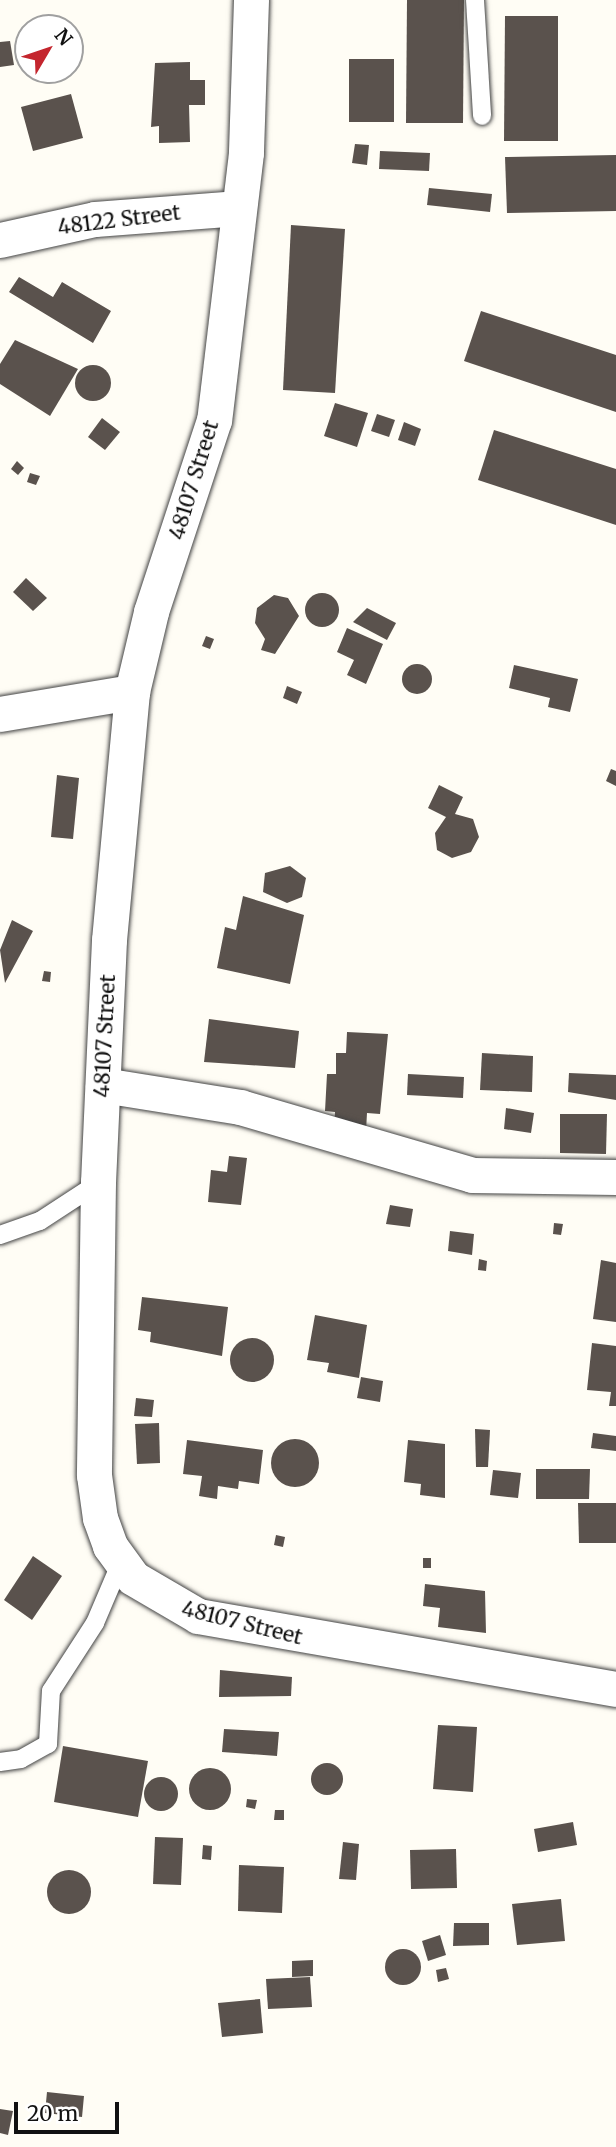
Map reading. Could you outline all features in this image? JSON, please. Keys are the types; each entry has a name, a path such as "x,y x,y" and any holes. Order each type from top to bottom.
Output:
{"street":[{"name":"48107 Street","path":"251,0 239,208 214,420 151,612 132,692 98,1182 94,1475 100,1518 121,1562 164,1601 198,1616 616,1689"},
{"name":"48122 Street","path":"0,240 95,219 239,208"},
{"path":"0,714 132,692"},
{"path":"103,1085 275,1115 472,1175 616,1177"}],"lane":[{"path":"475,0 482,116"},
{"path":"0,1235 40,1221 98,1182"},
{"path":"0,1762 21,1759 48,1744 51,1691 95,1623 121,1562"}],"building":[{"path":"407,0 464,0 463,123 406,123"},
{"path":"505,16 558,16 558,141 504,141"},
{"path":"10,41 14,65 0,67 0,42"},
{"path":"349,59 394,59 394,122 349,122"},
{"path":"190,62 190,80 205,80 205,105 189,105 190,142 159,143 159,126 151,127 155,63"},
{"path":"71,94 83,138 33,151 21,107"},
{"path":"355,144 369,145 367,165 352,163"},
{"path":"380,151 430,153 429,171 379,169"},
{"path":"616,155 616,211 507,213 505,157"},
{"path":"429,188 492,194 490,212 427,205"},
{"path":"291,225 345,229 335,393 283,390"},
{"path":"19,277 53,297 62,282 111,311 93,343 9,292"},
{"path":"481,311 616,355 616,412 464,361"},
{"path":"15,340 78,369 50,416 0,384 0,364"},
{"path":"93,365 106,370 111,383 106,396 93,401 80,396 75,383 80,370"},
{"path":"335,403 368,413 357,447 324,436"},
{"path":"377,414 395,420 389,437 371,431"},
{"path":"102,418 120,432 105,450 88,437"},
{"path":"404,422 421,429 415,446 398,440"},
{"path":"494,430 616,469 616,525 478,480"},
{"path":"17,461 24,468 18,475 11,469"},
{"path":"30,473 40,476 36,485 27,482"},
{"path":"26,578 47,598 33,611 13,592"},
{"path":"322,593 334,598 339,610 334,622 322,627 310,622 305,610 310,598"},
{"path":"274,595 288,598 299,616 275,654 261,650 265,639 255,623 257,608"},
{"path":"367,608 396,623 387,640 353,622"},
{"path":"347,628 383,644 366,684 347,675 354,660 337,652"},
{"path":"206,636 214,639 210,649 202,646"},
{"path":"417,664 427,669 432,679 427,689 417,694 407,689 402,679 407,669"},
{"path":"514,665 578,679 570,712 548,707 550,698 509,688"},
{"path":"287,686 302,692 297,704 283,698"},
{"path":"611,769 616,771 616,786 606,781"},
{"path":"57,775 79,778 73,839 51,837"},
{"path":"439,785 463,797 455,814 473,819 479,837 471,852 452,858 437,850 435,833 446,817 428,808"},
{"path":"290,866 306,878 302,897 287,903 263,892 265,873"},
{"path":"243,896 304,915 290,984 217,968 225,927 236,930"},
{"path":"12,920 33,931 5,983 0,950"},
{"path":"44,971 51,972 50,982 42,981"},
{"path":"209,1019 299,1031 295,1068 204,1062"},
{"path":"347,1032 388,1034 380,1114 367,1113 366,1131 334,1130 335,1112 325,1111 327,1074 336,1074 336,1053 346,1053"},
{"path":"482,1053 533,1056 532,1092 480,1090"},
{"path":"569,1073 616,1075 616,1100 568,1092"},
{"path":"408,1074 464,1077 463,1098 407,1095"},
{"path":"506,1108 534,1113 531,1133 504,1129"},
{"path":"560,1114 607,1114 606,1154 560,1153"},
{"path":"229,1156 247,1158 241,1205 208,1202 211,1170 227,1172"},
{"path":"390,1205 413,1209 410,1227 386,1224"},
{"path":"554,1223 563,1224 561,1235 553,1234"},
{"path":"450,1231 474,1234 472,1255 448,1251"},
{"path":"479,1259 487,1261 486,1271 478,1270"},
{"path":"601,1260 616,1263 616,1322 593,1319"},
{"path":"142,1297 228,1307 222,1356 150,1342 151,1332 138,1330"},
{"path":"315,1315 367,1325 359,1378 327,1372 329,1363 307,1360"},
{"path":"252,1338 268,1344 274,1360 268,1376 252,1382 236,1376 230,1360 236,1344"},
{"path":"592,1343 616,1346 616,1406 609,1406 611,1392 587,1390"},
{"path":"361,1377 383,1381 380,1402 357,1398"},
{"path":"136,1398 154,1400 152,1417 134,1416"},
{"path":"159,1423 160,1463 137,1464 135,1424"},
{"path":"475,1429 490,1430 488,1467 476,1467"},
{"path":"593,1433 616,1436 616,1451 591,1448"},
{"path":"295,1439 312,1446 319,1463 312,1480 295,1487 278,1480 271,1463 278,1446"},
{"path":"187,1440 263,1450 259,1484 239,1481 238,1489 218,1486 217,1499 199,1496 202,1476 183,1474"},
{"path":"408,1440 445,1444 445,1498 420,1495 421,1484 404,1482"},
{"path":"536,1469 590,1469 589,1499 536,1499"},
{"path":"493,1470 521,1473 518,1498 490,1495"},
{"path":"578,1503 616,1503 616,1543 579,1543"},
{"path":"276,1535 285,1537 283,1547 274,1545"},
{"path":"33,1556 62,1576 32,1620 4,1600"},
{"path":"423,1558 431,1558 431,1568 423,1568"},
{"path":"425,1584 485,1591 486,1633 438,1627 440,1608 423,1606"},
{"path":"220,1670 292,1677 291,1696 219,1697"},
{"path":"438,1725 477,1727 473,1792 433,1789"},
{"path":"224,1729 279,1732 277,1756 222,1752"},
{"path":"63,1746 148,1761 138,1817 54,1802"},
{"path":"327,1763 339,1767 343,1779 339,1791 327,1795 315,1791 311,1779 315,1767"},
{"path":"210,1768 225,1774 231,1789 225,1804 210,1810 195,1804 189,1789 195,1774"},
{"path":"161,1777 173,1782 178,1794 173,1806 161,1811 149,1806 144,1794 149,1782"},
{"path":"247,1799 257,1800 255,1809 246,1807"},
{"path":"275,1810 284,1810 284,1820 274,1820"},
{"path":"573,1822 577,1845 538,1852 534,1829"},
{"path":"155,1837 183,1838 181,1885 153,1884"},
{"path":"343,1842 359,1844 356,1880 339,1879"},
{"path":"203,1845 212,1846 211,1860 202,1859"},
{"path":"456,1849 457,1888 411,1889 410,1850"},
{"path":"239,1865 284,1867 282,1913 238,1911"},
{"path":"69,1870 84,1877 91,1892 84,1907 69,1914 54,1907 47,1892 54,1877"},
{"path":"561,1899 565,1941 517,1945 512,1904"},
{"path":"454,1923 489,1923 489,1945 453,1946"},
{"path":"440,1935 446,1955 428,1961 422,1941"},
{"path":"403,1949 415,1955 421,1967 415,1979 403,1985 391,1979 385,1967 391,1955"},
{"path":"313,1960 313,1976 292,1977 292,1961"},
{"path":"446,1968 449,1979 438,1982 436,1970"},
{"path":"310,1977 312,2007 268,2009 266,1979"},
{"path":"260,1999 263,2033 222,2037 218,2003"},
{"path":"47,2092 84,2096 82,2117 45,2113"},
{"path":"0,2109 13,2111 8,2135 0,2133"}]}
